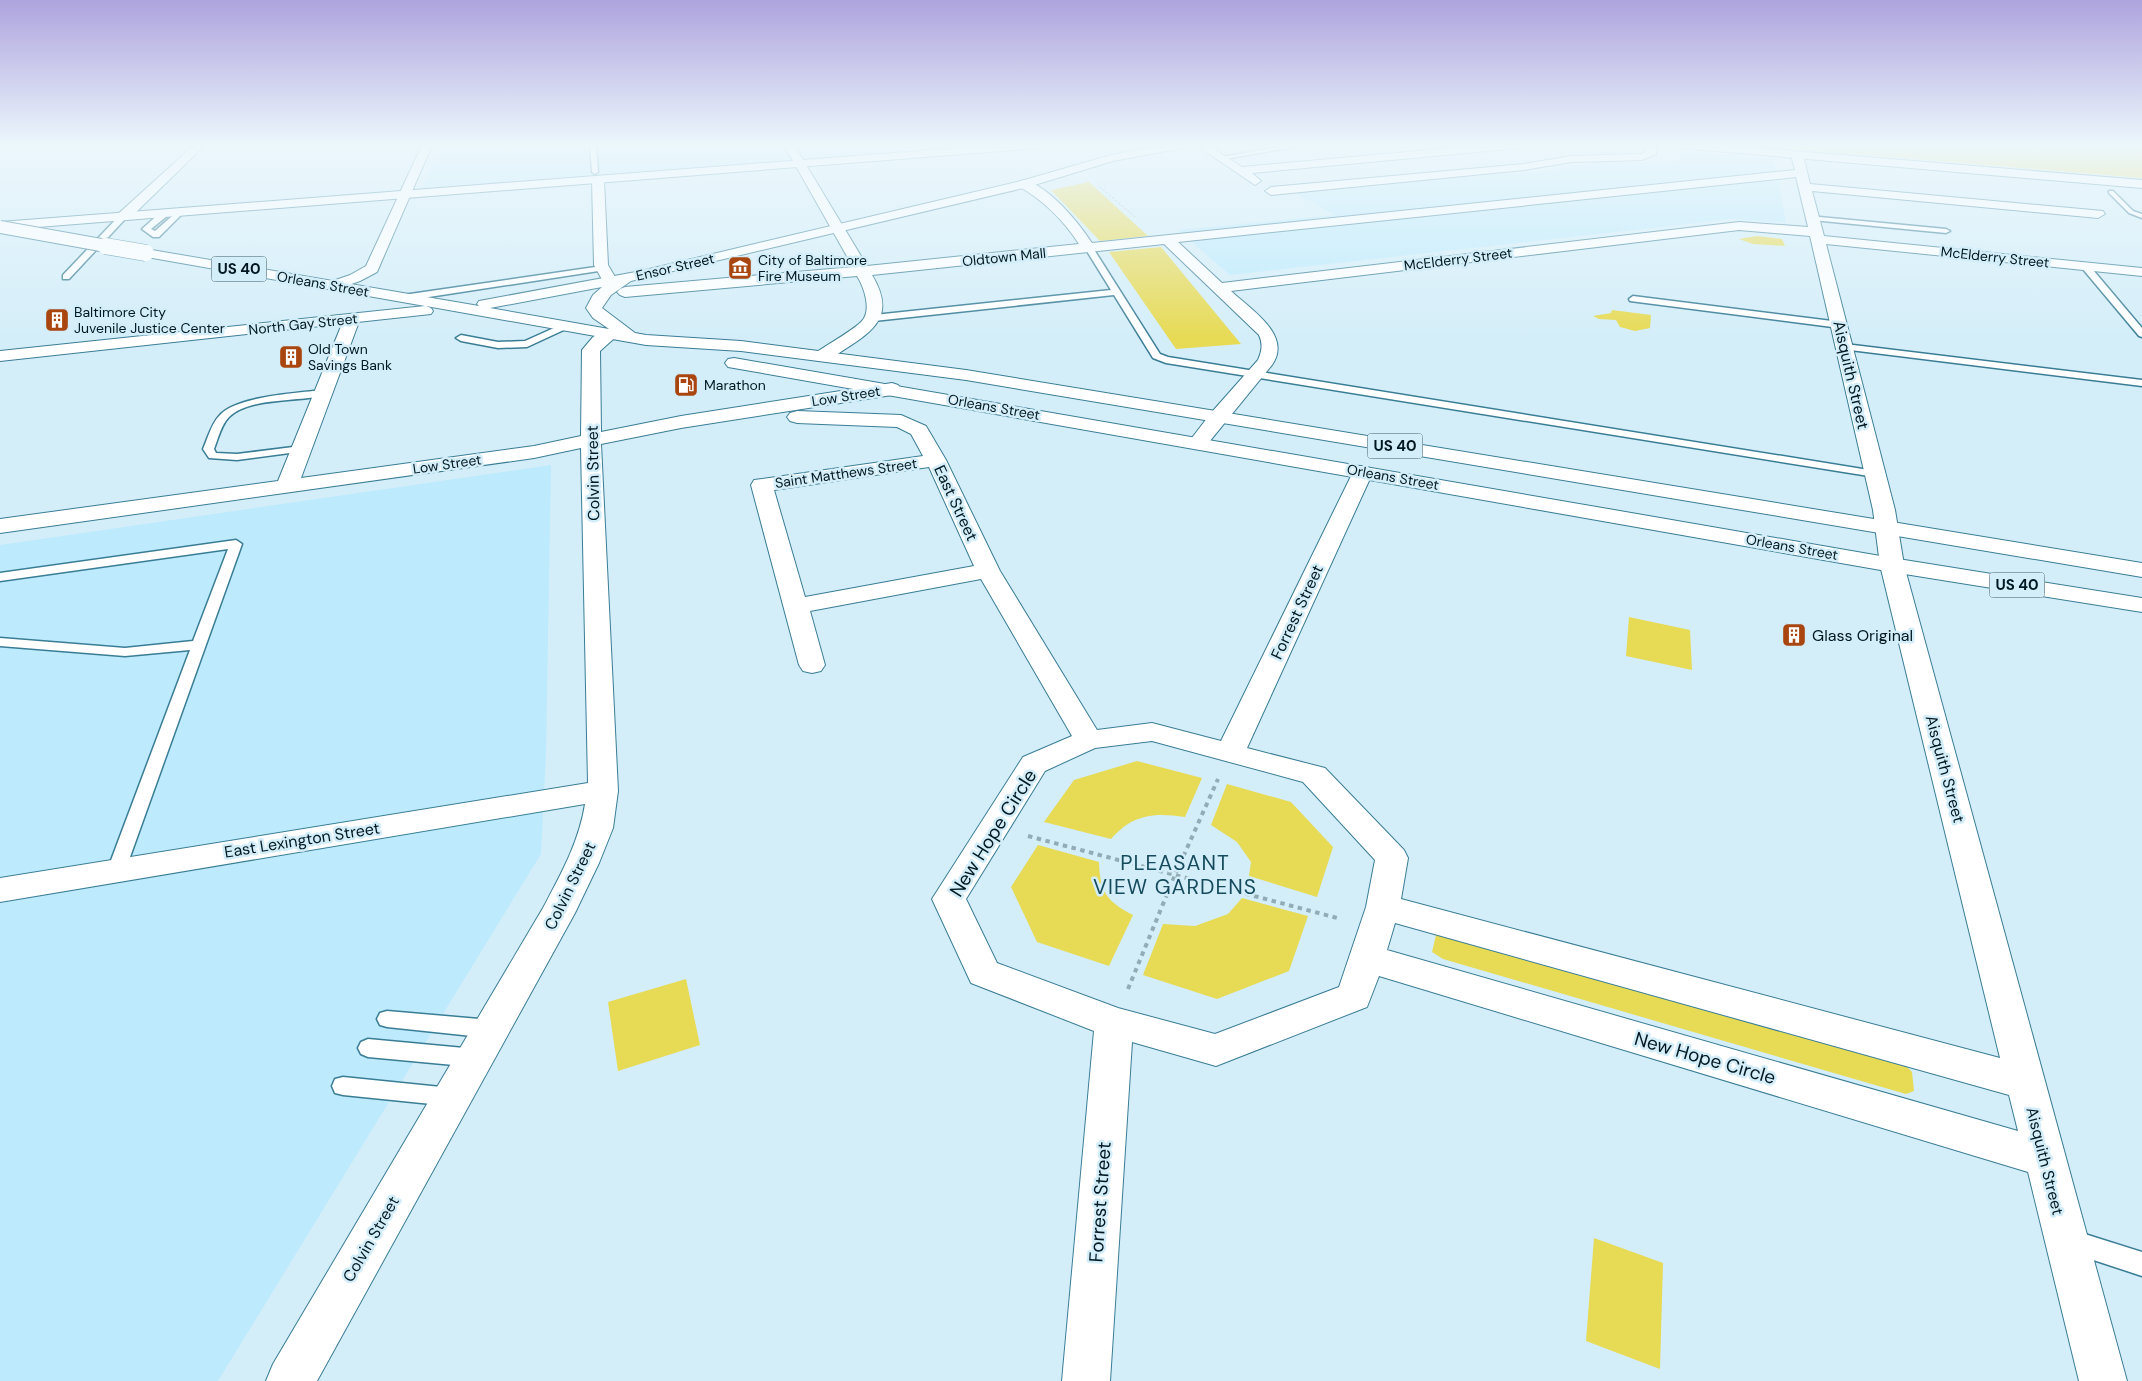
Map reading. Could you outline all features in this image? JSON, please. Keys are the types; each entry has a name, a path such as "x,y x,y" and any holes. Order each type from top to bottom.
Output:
{"street":[{"path":"123,217 131,209"},
{"path":"0,226 214,209"},
{"path":"332,286 362,275 372,269 398,209"},
{"path":"598,209 602,268 610,282"},
{"path":"823,356 870,323 874,318 876,310 866,277 826,209"},
{"name":"Ensor Street","path":"458,308 516,300 610,282 837,229 910,209"},
{"path":"1056,209 1086,243"},
{"name":"Oldtown Mall","path":"625,292 866,277 1086,243 1165,240 1477,209"},
{"name":"Aisquith Street","path":"1810,209 1840,325 1888,528 1892,565 2102,1381"},
{"name":"Oldtown Mall","path":"2058,209 2098,214"},
{"path":"1300,214 1316,224"},
{"name":"Orleans Street","path":"0,226 640,339 722,360 1892,565 2141,606"},
{"name":"McElderry Street","path":"1220,288 1739,226 1815,230 2142,272"},
{"path":"1165,240 1220,288 1266,333 1270,341 1270,351 1266,361 1198,443"},
{"path":"633,276 596,300 594,308 598,315 640,339"},
{"name":"North Gay Street","path":"0,356 458,308"},
{"path":"287,486 352,319"},
{"name":"Colvin Street","path":"290,1381 558,913 583,863 597,828 603,791 591,441 591,350 599,341 611,334"},
{"name":"Orleans Street","path":"640,339 741,346 966,375 2142,570"},
{"name":"Low Street","path":"0,526 534,452 681,422 892,389"},
{"name":"East Street","path":"731,414 901,422 919,430 936,460 988,571 1089,740"},
{"name":"Saint Matthews Street","path":"812,665 762,485 936,460"},
{"name":"Forrest Street","path":"1230,752 1363,472"},
{"path":"796,606 988,571"},
{"name":"New Hope Circle","path":"1152,732 1230,752 1314,775 1392,858 1375,931 1354,997 1216,1050 1114,1022 984,973 949,899 1034,764 1089,740 1152,732"},
{"name":"East Lexington Street","path":"0,890 603,791"},
{"path":"1375,931 2025,1082"},
{"name":"New Hope Circle","path":"1375,931 2044,1158"},
{"name":"Forrest Street","path":"1086,1381 1114,1022"}],"lane":[{"path":"2128,209 2142,216"},
{"path":"164,214 146,230 156,235 180,212"},
{"path":"66,277 123,217"},
{"path":"1815,230 1946,231"},
{"path":"1086,243 1156,356 1166,360 1875,474"},
{"path":"2085,266 2142,334"},
{"path":"403,298 602,268"},
{"path":"874,318 918,317 1116,292"},
{"path":"1633,299 1840,325"},
{"path":"461,338 511,346 528,344 565,326"},
{"path":"1845,347 2142,383"},
{"path":"301,449 237,457 213,456 208,449 224,416 240,406 267,400 323,393"},
{"path":"0,577 236,544 116,871"},
{"path":"0,642 125,652 199,645"},
{"path":"387,1019 492,1029"},
{"path":"368,1048 475,1058"},
{"path":"343,1086 452,1098"},
{"path":"2065,1240 2142,1264"}],"path":[{"path":"1127,209 1165,240"},
{"path":"1114,1022 1175,875 1230,752"},
{"path":"995,827 1375,931"}],"shaded area":[{"path":"1070,209 1119,209 1148,236 1100,241"},
{"path":"1325,209 1783,209 1786,223 1732,219 1230,275 1178,230 1335,215"},
{"path":"1757,236 1782,239 1785,246 1753,244 1739,239"},
{"path":"1161,247 1241,344 1176,349 1109,252"},
{"path":"1612,310 1651,315 1650,328 1635,331 1620,327 1616,320 1599,319 1593,316 1611,313"},
{"path":"551,465 546,753 541,854 218,1381 0,1381 0,545"},
{"path":"1629,617 1690,630 1692,670 1626,656"},
{"path":"1137,761 1202,778 1185,817 1153,815 1144,817 1127,825 1111,839 1044,822 1074,780"},
{"path":"1227,784 1291,802 1333,847 1317,897 1249,876 1251,862 1237,842 1211,825"},
{"path":"1038,845 1099,862 1101,881 1106,894 1116,905 1133,915 1109,966 1037,942 1011,887"},
{"path":"1242,898 1308,916 1289,971 1217,999 1143,975 1163,924 1195,926 1228,914"},
{"path":"1445,931 1898,1058 1912,1072 1914,1091 1906,1094 1443,959 1432,952 1436,935"},
{"path":"686,979 700,1045 618,1071 608,1002"},
{"path":"1594,1238 1663,1263 1660,1369 1586,1341"}],"place":[{"name":"City of Baltimore Fire Museum","path":"740,268"},
{"name":"Baltimore City Juvenile Justice Center","path":"57,320"},
{"name":"Old Town Savings Bank","path":"291,357"},
{"name":"Marathon","path":"686,385"},
{"name":"Glass Original","path":"1794,635"}],"district":[{"name":"PLEASANT VIEW GARDENS","path":"1175,875"}]}
